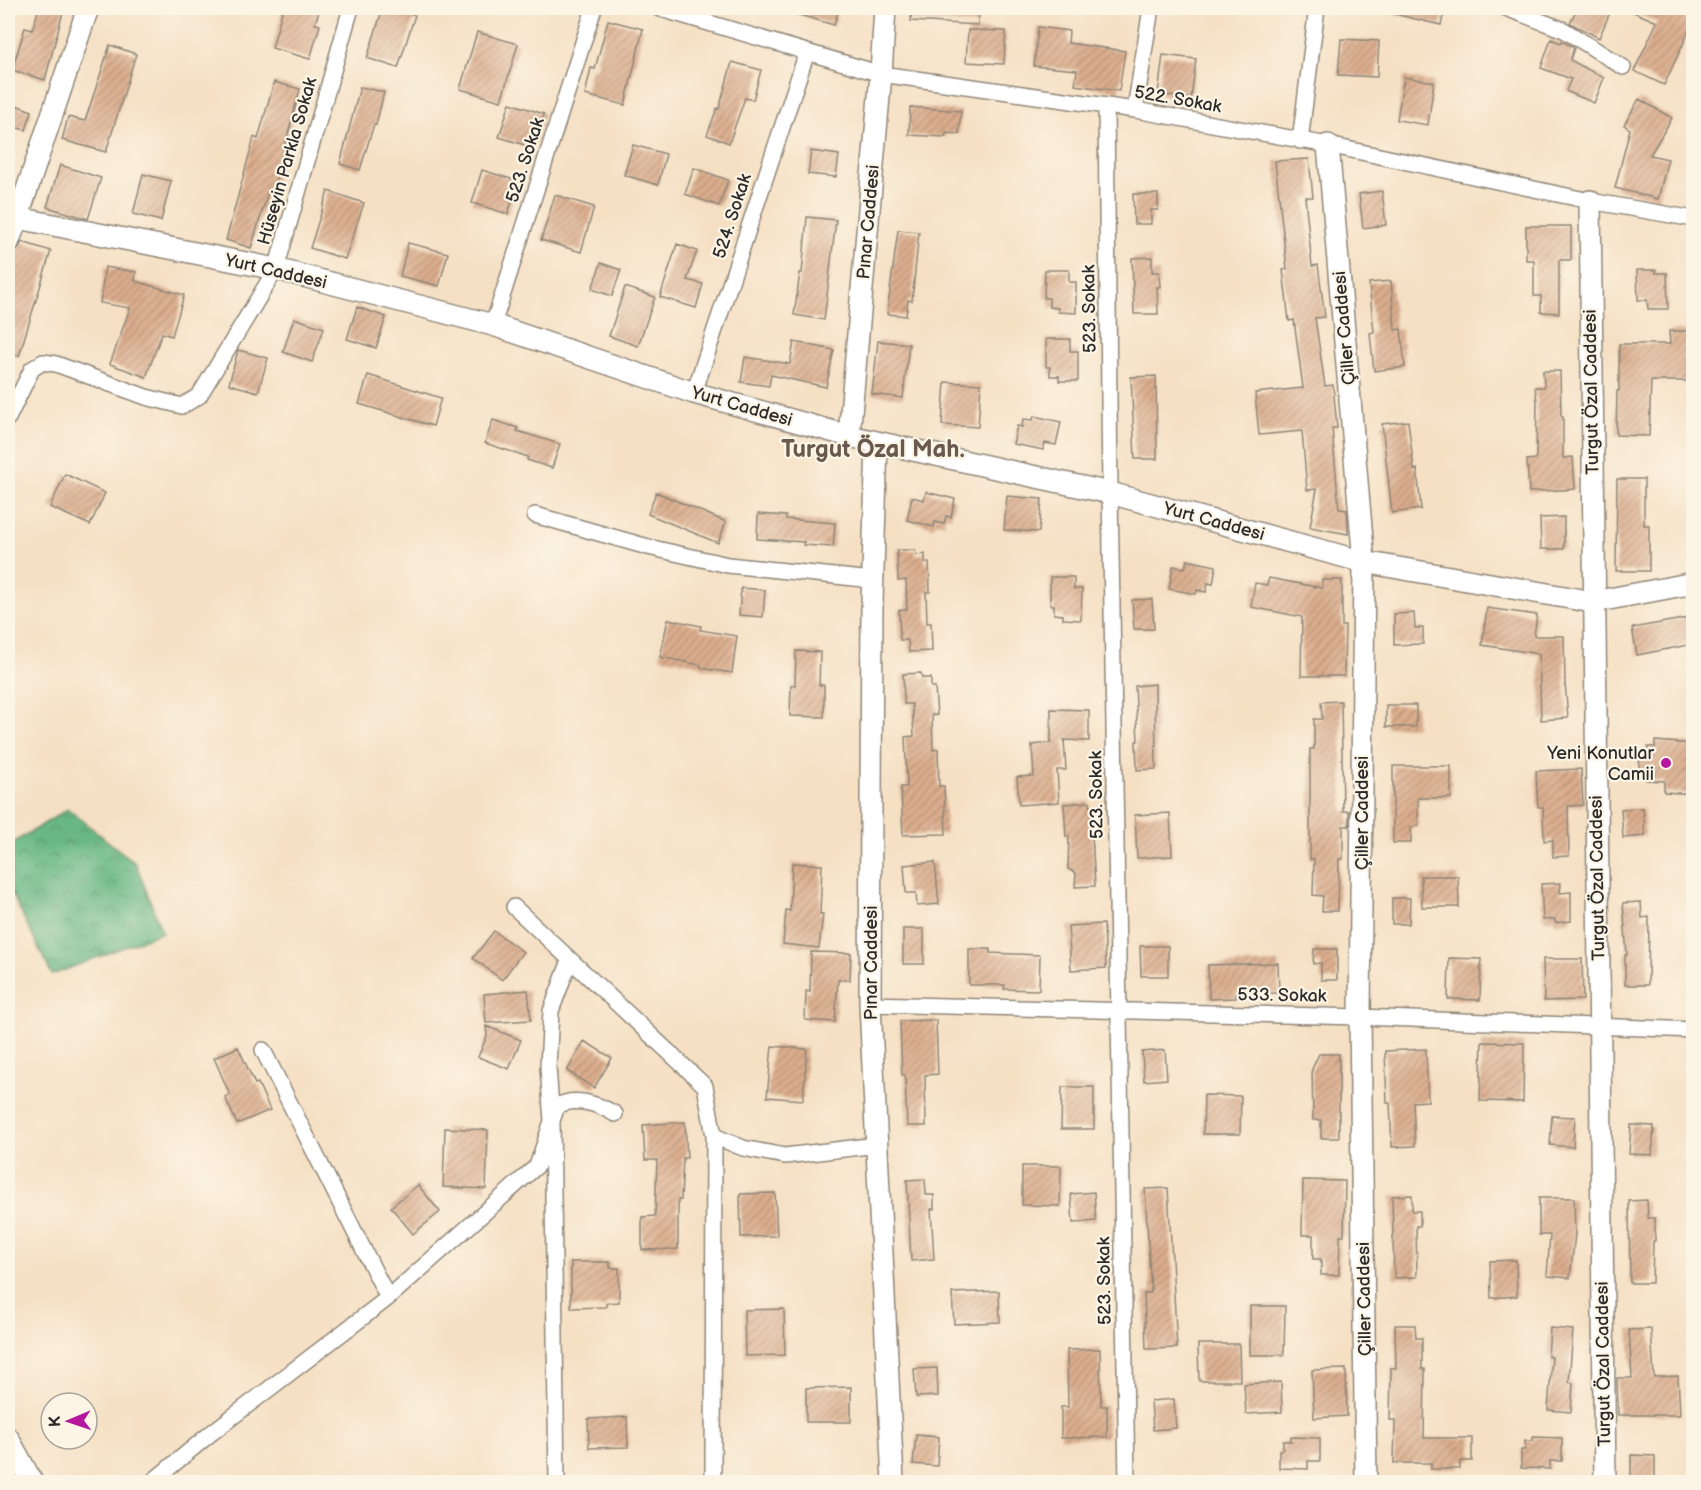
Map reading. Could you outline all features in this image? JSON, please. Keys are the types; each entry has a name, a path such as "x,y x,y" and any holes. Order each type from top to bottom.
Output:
{"street":[{"path":"8,243 13,218 88,8"},
{"name":"Hüseyin Parkla Sokak","path":"8,418 32,369 43,362 56,364 146,397 182,406 199,396 276,269 351,8"},
{"name":"523. Sokak","path":"493,325 594,8"},
{"name":"522. Sokak","path":"658,8 881,74 1106,106 1328,145 1590,201 1694,219"},
{"name":"Pınar Caddesi","path":"849,436 885,8"},
{"path":"1135,111 1151,8"},
{"path":"1300,141 1317,8"},
{"path":"1506,8 1564,30 1623,67"},
{"name":"524. Sokak","path":"694,393 807,52"},
{"name":"523. Sokak","path":"1106,106 1110,493 1127,1482"},
{"name":"Çiller Caddesi","path":"1328,145 1364,562 1360,1017 1366,1482"},
{"name":"Turgut Özal Caddesi","path":"1590,201 1605,1482"},
{"name":"Yurt Caddesi","path":"13,218 276,269 493,325 694,393 849,436 1110,493 1364,562 1593,602 1694,583"},
{"name":"Pınar Caddesi","path":"878,442 873,579 870,1004 893,1482"},
{"path":"535,515 648,547 728,565 873,579"},
{"path":"514,907 705,1086 714,1136 713,1482"},
{"path":"557,1482 552,1121 548,1067 551,1011 570,960"},
{"name":"533. Sokak","path":"870,1004 1360,1017 1694,1030"},
{"path":"263,1050 388,1298"},
{"path":"152,1482 210,1434 388,1298 537,1166 557,1106 568,1101 600,1106 615,1114"},
{"path":"714,1136 742,1148 785,1156 877,1145"},
{"path":"8,1438 32,1482"}],"green space":[{"path":"68,809 136,864 162,932 52,975 8,886 8,846"}],"building":[{"path":"39,8 64,8 45,80 12,70 25,28 32,30"},
{"path":"283,8 320,8 315,24 320,25 310,59 272,48"},
{"path":"383,8 392,8 415,15 398,68 367,58"},
{"path":"787,8 839,8 834,25 786,11"},
{"path":"912,8 979,8 978,25 911,21"},
{"path":"1390,8 1445,8 1441,25 1390,13"},
{"path":"1577,8 1612,8 1599,38 1570,23"},
{"path":"1624,8 1694,8 1694,20 1664,85 1634,71 1657,22"},
{"path":"608,20 643,29 625,105 585,95 591,68 595,69"},
{"path":"1038,27 1069,31 1068,43 1125,51 1119,91 1075,85 1077,70 1034,66"},
{"path":"968,30 1006,31 1004,64 966,62"},
{"path":"477,32 518,44 501,101 460,89"},
{"path":"1341,39 1379,41 1377,77 1338,75"},
{"path":"1551,39 1561,43 1562,41 1574,48 1570,60 1604,78 1594,103 1566,91 1571,79 1541,68"},
{"path":"110,45 136,54 106,152 62,140 68,117 85,121"},
{"path":"1163,55 1196,59 1191,99 1158,94"},
{"path":"732,62 761,70 753,100 745,98 729,143 707,135 717,108 719,109"},
{"path":"1404,77 1434,82 1428,125 1397,120"},
{"path":"274,82 300,89 273,190 269,189 251,248 226,240 254,137 258,139"},
{"path":"360,87 384,92 376,125 374,124 360,170 340,164"},
{"path":"1639,99 1672,118 1650,155 1668,159 1658,199 1615,188 1630,129 1624,125"},
{"path":"510,103 544,114 534,148 499,137"},
{"path":"16,105 32,111 26,130 9,126"},
{"path":"910,107 961,111 959,134 946,133 945,137 909,135"},
{"path":"633,145 666,154 658,185 624,175"},
{"path":"811,151 839,155 836,177 808,174"},
{"path":"1309,159 1313,197 1305,197 1312,266 1318,265 1325,317 1315,318 1325,386 1333,385 1337,428 1332,428 1339,509 1347,510 1348,534 1310,527 1317,489 1307,490 1302,431 1259,435 1255,393 1303,388 1294,320 1289,321 1283,270 1287,269 1275,161"},
{"path":"60,165 101,178 88,219 47,207"},
{"path":"694,168 728,180 719,206 685,194"},
{"path":"482,170 518,181 508,214 472,203"},
{"path":"143,174 171,181 161,221 133,214"},
{"path":"328,191 364,203 345,259 310,248"},
{"path":"1382,191 1386,225 1363,228 1359,194"},
{"path":"1133,194 1158,194 1158,210 1151,210 1151,224 1134,224"},
{"path":"555,195 594,207 581,252 541,240"},
{"path":"807,217 836,220 824,320 794,315 800,273 802,273"},
{"path":"1526,226 1571,226 1571,260 1559,260 1559,313 1541,312 1541,296 1534,296 1534,260 1526,260"},
{"path":"898,230 919,232 912,301 908,300 906,316 887,314"},
{"path":"22,242 51,251 19,356 8,353 8,265 11,255 16,252"},
{"path":"408,243 448,253 439,286 400,276"},
{"path":"677,244 697,251 687,280 703,284 696,308 660,297"},
{"path":"1152,257 1152,272 1159,272 1158,314 1134,314 1132,258"},
{"path":"601,263 621,270 612,296 592,289"},
{"path":"105,267 136,272 135,281 184,295 172,336 162,333 146,377 110,364 130,308 100,303"},
{"path":"1045,270 1069,270 1069,282 1076,282 1076,313 1058,312 1058,308 1049,307 1049,298 1044,298"},
{"path":"1637,270 1656,270 1656,273 1667,273 1668,309 1648,309 1647,300 1638,300"},
{"path":"1391,281 1395,330 1401,329 1405,367 1374,371 1370,333 1374,332 1369,283"},
{"path":"625,287 655,297 638,346 609,336"},
{"path":"357,307 386,317 376,348 347,339"},
{"path":"294,318 324,328 312,362 283,352"},
{"path":"1669,331 1694,331 1694,381 1651,381 1649,436 1616,435 1619,344 1670,344"},
{"path":"1046,339 1070,339 1070,351 1078,351 1078,381 1059,381 1059,376 1050,376 1050,367 1046,367"},
{"path":"878,341 909,344 903,398 872,394"},
{"path":"794,342 834,350 826,387 771,375 769,386 741,382 745,357 790,364"},
{"path":"238,350 268,358 258,392 229,384"},
{"path":"1543,371 1560,371 1563,458 1573,457 1575,489 1529,492 1527,460 1536,459 1537,401 1535,387 1544,387"},
{"path":"368,375 441,398 433,426 359,404"},
{"path":"1156,376 1157,459 1135,459 1131,377"},
{"path":"945,382 981,384 978,427 942,425"},
{"path":"1034,416 1061,422 1056,445 1045,443 1043,450 1013,444 1017,426 1022,427 1023,419 1033,420"},
{"path":"493,420 518,428 517,431 560,444 552,468 527,460 528,457 485,443"},
{"path":"1408,421 1414,470 1417,469 1421,509 1392,513 1382,424"},
{"path":"65,474 105,493 90,525 50,507"},
{"path":"1617,479 1644,479 1644,525 1649,525 1649,571 1616,571"},
{"path":"656,492 726,522 718,543 648,514"},
{"path":"926,492 955,499 951,517 946,516 944,524 935,522 934,527 907,520 912,497 924,500"},
{"path":"1007,496 1042,499 1039,532 1004,530"},
{"path":"758,514 835,523 833,547 803,545 804,542 757,539"},
{"path":"1564,517 1564,549 1541,549 1540,518"},
{"path":"897,550 915,550 916,555 925,554 925,563 929,563 930,592 926,592 927,623 931,623 932,651 909,652 908,640 900,640 899,610 907,609 906,580 898,581"},
{"path":"1187,560 1216,566 1213,584 1208,583 1206,592 1197,590 1196,594 1169,589 1173,566 1185,568"},
{"path":"1050,577 1074,577 1074,589 1082,589 1081,620 1063,619 1063,615 1054,614 1054,605 1050,605"},
{"path":"1269,578 1322,588 1322,580 1342,580 1342,626 1345,626 1344,676 1301,676 1302,617 1251,607 1255,583 1267,585"},
{"path":"741,588 765,590 763,617 739,615"},
{"path":"1152,599 1154,629 1134,629 1132,600"},
{"path":"1487,608 1537,615 1534,636 1564,636 1568,718 1541,720 1539,654 1482,645"},
{"path":"1414,613 1415,628 1423,628 1423,644 1394,645 1394,614"},
{"path":"1694,617 1694,644 1637,655 1632,628"},
{"path":"668,619 701,626 700,630 737,636 732,673 701,668 701,665 660,657"},
{"path":"796,651 820,652 819,685 824,685 824,717 790,716 791,685 795,685"},
{"path":"921,673 922,678 931,678 931,687 935,687 937,715 932,715 933,750 938,749 939,786 944,786 946,834 903,835 901,787 907,787 905,737 914,736 912,704 904,704 903,674"},
{"path":"1155,684 1156,769 1137,770 1135,686"},
{"path":"1341,701 1343,811 1349,811 1349,826 1343,826 1343,859 1339,859 1338,911 1322,911 1323,896 1313,895 1314,859 1310,859 1310,749 1314,749 1314,719 1322,719 1321,702"},
{"path":"1386,705 1416,705 1416,727 1386,727"},
{"path":"1051,709 1089,710 1089,741 1064,740 1066,770 1057,770 1059,802 1019,805 1017,777 1034,776 1032,745 1051,743"},
{"name":"Yeni Konutlar Camii","path":"1655,741 1694,744 1694,794 1664,792 1664,781 1646,780 1647,770 1639,770 1640,756 1648,756 1648,747 1655,747"},
{"path":"1393,766 1451,766 1451,798 1418,798 1418,826 1411,827 1411,843 1393,843"},
{"path":"1581,769 1583,805 1568,806 1569,856 1553,857 1553,840 1544,841 1543,807 1538,807 1536,771"},
{"path":"1090,802 1095,886 1075,887 1076,873 1068,869 1069,836 1066,836 1064,804"},
{"path":"1643,808 1645,836 1623,838 1621,809"},
{"path":"1170,813 1172,856 1137,858 1135,815"},
{"path":"935,862 939,904 917,906 916,893 906,893 904,865"},
{"path":"792,863 822,865 820,914 823,914 819,948 783,944 786,910 790,911"},
{"path":"1421,876 1458,876 1459,907 1422,907"},
{"path":"1561,883 1560,893 1571,892 1571,921 1555,923 1555,919 1543,920 1541,884"},
{"path":"1392,898 1410,898 1409,924 1392,924"},
{"path":"1641,902 1642,918 1649,917 1648,985 1625,985 1625,955 1627,955 1623,903"},
{"path":"1104,924 1106,968 1071,970 1068,926"},
{"path":"903,929 924,929 924,964 903,964"},
{"path":"494,931 523,952 502,980 473,958"},
{"path":"1140,946 1168,946 1168,976 1141,976"},
{"path":"969,949 990,949 990,953 1040,955 1039,990 1004,989 1005,985 969,985"},
{"path":"1314,949 1337,949 1337,980 1321,980 1321,963 1313,964"},
{"path":"811,952 851,953 850,980 838,980 835,1022 805,1020 806,991 810,992"},
{"path":"1449,958 1481,959 1480,1000 1448,999"},
{"path":"1543,959 1582,959 1583,1000 1544,1001"},
{"path":"1278,963 1279,993 1236,994 1236,998 1209,999 1208,965"},
{"path":"528,990 531,1020 486,1023 484,994"},
{"path":"936,1020 938,1074 925,1075 926,1126 907,1126 900,1021"},
{"path":"486,1026 521,1040 509,1069 478,1057 487,1036"},
{"path":"584,1041 612,1058 594,1088 567,1071"},
{"path":"1482,1042 1524,1043 1523,1102 1480,1101"},
{"path":"772,1046 807,1049 803,1100 767,1097"},
{"path":"238,1047 270,1110 237,1124 225,1097 230,1095 214,1058"},
{"path":"1426,1049 1428,1101 1413,1102 1415,1146 1392,1147 1385,1051"},
{"path":"1165,1050 1167,1079 1144,1081 1142,1052"},
{"path":"1319,1054 1339,1054 1339,1138 1321,1138 1321,1120 1313,1120 1312,1069"},
{"path":"1062,1087 1094,1087 1094,1129 1061,1129"},
{"path":"1204,1095 1241,1096 1240,1134 1203,1134"},
{"path":"1552,1116 1575,1117 1573,1147 1550,1145"},
{"path":"685,1122 687,1158 683,1158 681,1200 678,1200 678,1249 642,1250 642,1217 655,1216 657,1160 645,1160 643,1125"},
{"path":"1631,1125 1654,1126 1652,1155 1629,1154"},
{"path":"445,1128 488,1130 486,1189 443,1187"},
{"path":"1022,1166 1061,1166 1060,1206 1022,1205"},
{"path":"925,1179 926,1195 934,1195 934,1209 931,1209 934,1259 911,1261 907,1180"},
{"path":"1303,1180 1345,1181 1344,1236 1340,1236 1339,1275 1321,1275 1321,1259 1313,1259 1313,1235 1302,1235"},
{"path":"418,1185 440,1212 413,1234 391,1207"},
{"path":"1168,1188 1177,1348 1146,1349 1144,1293 1151,1293 1145,1189"},
{"path":"1094,1192 1096,1221 1073,1223 1071,1194"},
{"path":"775,1193 777,1236 741,1237 740,1194"},
{"path":"1412,1195 1412,1211 1420,1211 1420,1226 1416,1226 1417,1277 1394,1278 1392,1196"},
{"path":"1539,1198 1574,1198 1575,1234 1570,1278 1547,1276 1550,1235 1539,1235"},
{"path":"1647,1200 1648,1218 1655,1218 1652,1283 1630,1283 1629,1201"},
{"path":"1516,1260 1517,1296 1491,1298 1490,1261"},
{"path":"571,1262 610,1262 610,1268 619,1268 619,1302 606,1303 606,1307 571,1308"},
{"path":"999,1291 1000,1322 954,1324 952,1293"},
{"path":"1250,1306 1285,1306 1284,1355 1250,1355"},
{"path":"784,1309 785,1355 745,1356 744,1310"},
{"path":"1395,1325 1415,1325 1416,1338 1422,1338 1422,1369 1425,1369 1424,1438 1472,1438 1472,1461 1460,1461 1460,1469 1431,1469 1431,1463 1394,1463 1395,1420 1390,1420 1391,1368 1396,1368"},
{"path":"1550,1328 1573,1330 1569,1382 1573,1383 1571,1412 1548,1410 1552,1357 1548,1357"},
{"path":"1651,1329 1654,1377 1678,1376 1680,1415 1618,1415 1617,1378 1632,1378 1629,1330"},
{"path":"1198,1344 1239,1344 1240,1381 1199,1381"},
{"path":"1100,1349 1101,1406 1107,1406 1107,1437 1061,1438 1061,1407 1068,1407 1067,1350"},
{"path":"937,1368 938,1396 916,1397 914,1369"},
{"path":"1346,1369 1347,1416 1314,1418 1312,1370"},
{"path":"1281,1382 1282,1412 1246,1414 1244,1384"},
{"path":"851,1387 851,1422 806,1422 806,1388"},
{"path":"1174,1399 1176,1428 1153,1430 1151,1401"},
{"path":"627,1417 628,1447 589,1448 588,1419"},
{"path":"916,1435 939,1437 937,1466 913,1464"},
{"path":"1291,1437 1320,1438 1320,1461 1308,1461 1308,1469 1279,1468 1279,1450 1283,1449 1283,1441 1291,1441"},
{"path":"1533,1437 1562,1438 1562,1461 1550,1461 1550,1469 1521,1468 1521,1450 1525,1450 1525,1441 1533,1441"},
{"path":"1631,1455 1655,1456 1655,1482 1631,1482"}],"place":[{"name":"Yeni Konutlar Camii","path":"1666,763"}],"district":[{"name":"Turgut Özal Mah.","path":"873,449"}]}
